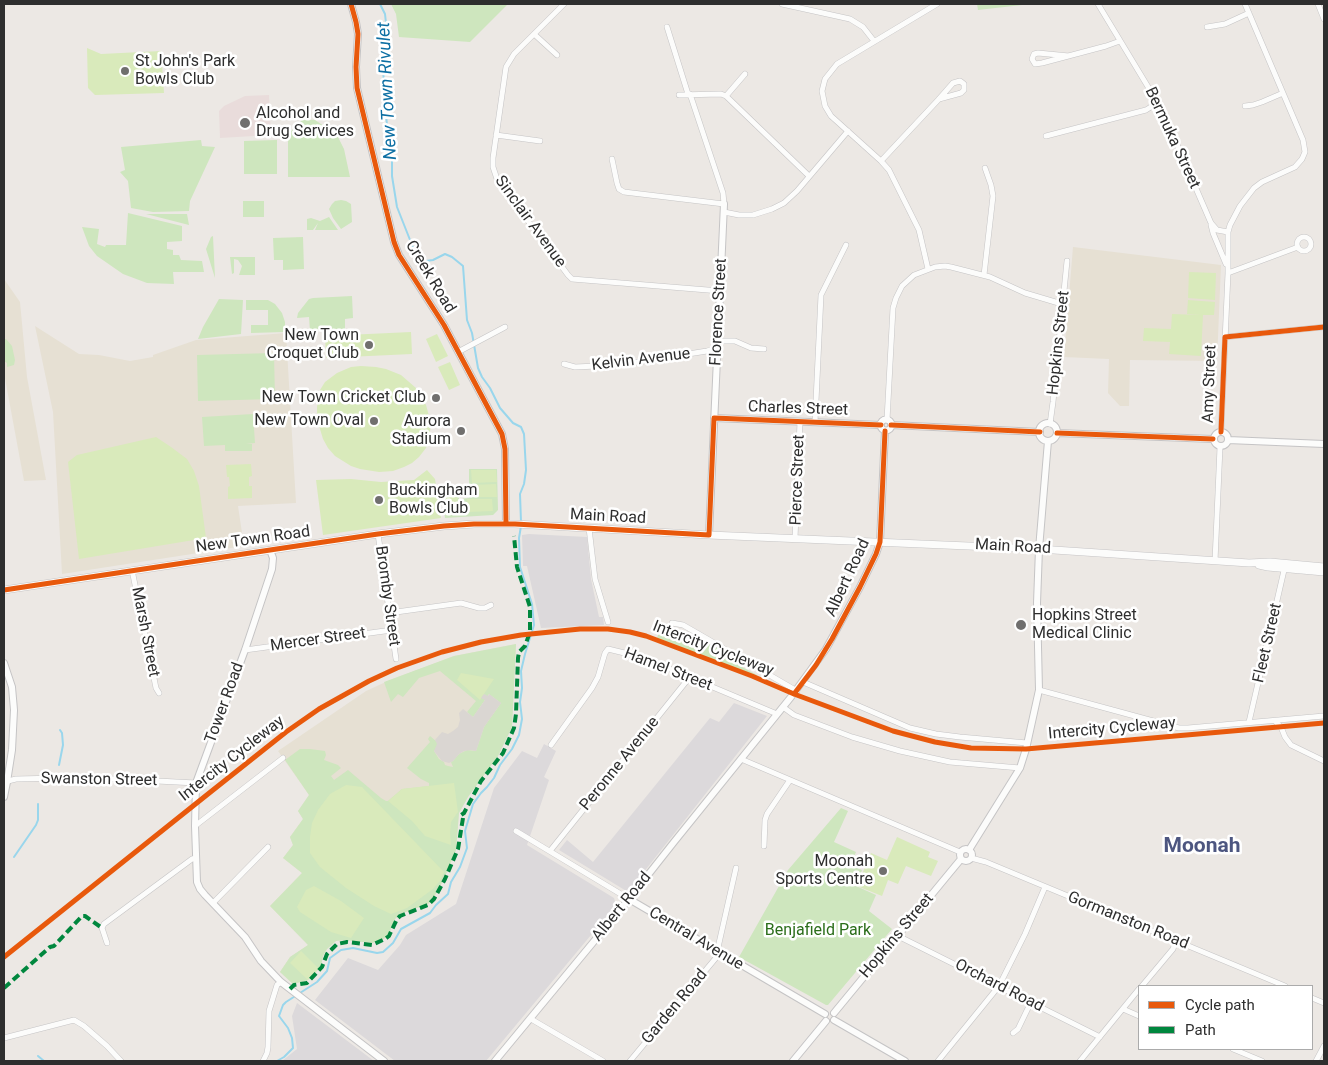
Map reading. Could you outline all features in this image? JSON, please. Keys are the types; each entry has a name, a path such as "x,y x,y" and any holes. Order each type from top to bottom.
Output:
{"main road":[{"name":"Main Road","path":"506,524 709,535 1039,548 1215,561 1270,562 1324,572"},
{"name":"New Town Road","path":"4,590 378,534 444,526 506,524"},
{"name":"Main Road","path":"1285,566 1324,567"}],"street":[{"name":"Creek Road","path":"352,4 358,34 356,78 359,99 394,242 399,255 436,312 495,418 504,439 506,449 506,524"},
{"name":"Sinclair Avenue","path":"564,4 514,54 506,67 492,162 497,179 570,277 577,280 720,290"},
{"path":"782,4 850,19 863,27 874,41"},
{"path":"928,269 919,230 889,170 828,111 823,101 823,86 828,74 837,64 937,4"},
{"name":"Bermuka Street","path":"1098,4 1164,115 1228,266"},
{"name":"Amy Street","path":"1221,432 1228,232 1236,211 1254,188 1262,182 1295,167 1304,156 1305,148 1245,4"},
{"path":"1318,4 1324,19"},
{"path":"1207,27 1225,24 1249,13"},
{"name":"Florence Street","path":"668,27 723,193 724,204 709,535"},
{"path":"534,34 557,54"},
{"path":"1069,56 1038,53 1034,54 1032,59 1033,62 1038,64 1069,56 1106,46 1120,40"},
{"path":"726,96 745,74"},
{"path":"881,161 955,82 960,81 964,84 964,90 961,93 939,100"},
{"path":"1246,106 1262,102 1283,93"},
{"path":"679,94 721,94 726,96 809,176"},
{"path":"1046,136 1146,110 1157,103"},
{"path":"724,212 749,216 772,209 789,199 848,131"},
{"path":"496,135 540,140"},
{"path":"612,159 617,184 619,189 624,192 724,204"},
{"path":"984,276 993,196 992,185 985,168"},
{"path":"1211,223 1217,230 1228,232"},
{"path":"815,422 821,295 846,246"},
{"path":"1228,273 1298,247"},
{"name":"Hopkins Street","path":"1050,424 1067,261"},
{"path":"883,428 890,429 892,316 894,303 899,291 914,275 928,269 945,266 984,276 1025,293 1062,304"},
{"path":"458,352 505,327"},
{"path":"1225,337 1324,327"},
{"path":"718,341 735,341 750,348 764,349"},
{"name":"Kelvin Avenue","path":"564,364 575,367 619,365 717,348"},
{"name":"Charles Street","path":"714,418 815,422 883,428"},
{"name":"Pierce Street","path":"795,538 800,422"},
{"path":"889,423 1040,432"},
{"path":"1050,424 1056,428 1057,433 1055,438 1048,441 1041,438 1040,432 1042,427 1050,424"},
{"name":"Albert Road","path":"495,1061 797,691 832,639 860,587 880,542 883,428"},
{"path":"1213,440 1215,435 1221,432 1225,434 1228,440"},
{"path":"1057,433 1213,440"},
{"path":"1213,440 1215,444 1220,446 1224,446 1228,440"},
{"path":"1228,440 1324,444"},
{"path":"969,850 1020,768 1039,690 1037,603 1039,548 1048,441"},
{"name":"Amy Street","path":"1215,561 1220,446"},
{"path":"588,528 595,579 608,622"},
{"name":"Bromby Street","path":"378,534 396,659"},
{"name":"Tower Road","path":"270,550 273,558 272,569 245,650 196,784 197,882 200,889 245,937 261,961 280,982 384,1061"},
{"name":"Fleet Street","path":"1249,722 1285,566"},
{"name":"Marsh Street","path":"132,570 156,688 159,693"},
{"path":"390,613 461,603 479,608 491,605"},
{"path":"672,623 683,625 797,691"},
{"name":"Mercer Street","path":"245,650 392,630"},
{"name":"Hamel Street","path":"551,745 595,683 608,649 634,655 777,714"},
{"path":"4,663 12,687 14,710 14,735 4,797"},
{"name":"Peronne Avenue","path":"550,851 689,678"},
{"path":"803,682 910,728 960,737 1027,743"},
{"path":"1039,690 1179,728 1324,716"},
{"path":"783,707 794,715 852,737 900,752 950,762 1020,768"},
{"path":"1275,721 1281,727 1291,745 1324,761"},
{"path":"195,824 283,758"},
{"path":"741,758 960,852"},
{"name":"Swanston Street","path":"6,782 16,779 64,778 196,784"},
{"path":"764,846 767,814 790,780"},
{"name":"Central Avenue","path":"516,831 826,1018"},
{"path":"213,904 268,848"},
{"path":"960,852 964,849 969,850"},
{"path":"960,852 961,859 967,861 971,858 972,854 969,850"},
{"path":"107,943 102,928 104,924 192,859 196,858"},
{"name":"Gormanston Road","path":"971,858 986,862 1282,985"},
{"name":"Hopkins Street","path":"834,1017 961,859"},
{"name":"Garden Road","path":"630,1061 718,952 736,868"},
{"path":"938,1061 999,986 1025,934 1045,887"},
{"name":"Orchard Road","path":"898,936 1100,1037"},
{"path":"1143,985 1173,949 1176,940"},
{"path":"263,1061 268,1047 270,1011 280,982"},
{"path":"1080,1061 1138,990"},
{"path":"1013,1033 1018,1029 1031,1002"},
{"path":"1123,1009 1138,1016"},
{"path":"793,1061 826,1018 830,1022 834,1017 906,1061"},
{"path":"531,1019 603,1061"},
{"path":"4,1038 74,1020 107,1046 121,1061"},
{"path":"1316,1061 1324,1046"},
{"path":"1235,1050 1262,1061"}],"shaded area":[{"name":"Alcohol and Drug Services","path":"269,95 271,135 220,138 219,111 224,106 245,96"},
{"path":"1073,247 1221,265 1217,361 1130,360 1129,406 1120,406 1108,393 1109,359 1064,357"},
{"path":"4,279 20,302 27,377 46,480 24,481 4,373"},
{"path":"35,326 79,354 99,355 130,361 153,357 153,355 196,340 286,333 296,503 238,506 244,546 62,574 53,412"},
{"path":"522,535 587,537 591,579 599,617 603,617 604,625 541,628 527,566 523,566"},
{"path":"516,644 512,727 498,756 468,797 459,813 456,850 433,899 428,904 400,914 395,919 388,936 382,940 372,943 336,941 327,949 321,966 308,980 293,984 280,972 290,957 308,945 270,906 302,873 283,858 293,845 290,837 303,819 298,811 309,795 278,751 366,691 390,680 454,656"},
{"path":"484,694 488,696 489,694 501,703 484,727 476,751 464,751 449,763 442,761 434,751 437,744 435,740 442,732 448,734 458,727 459,713 463,709 473,717 485,700 481,698"},
{"path":"734,703 767,716 628,892 559,850 567,840 593,862 710,718 719,722"},
{"path":"544,744 556,751 544,777 549,780 527,845 614,898 616,905 486,1061 395,1061 315,1000 348,958 378,970 400,945 406,935 456,904 494,788 522,751 537,758"},
{"path":"297,1003 374,1061 282,1061 297,1049 292,1016"}],"green space":[{"path":"391,4 508,4 470,42 399,37 396,14"},
{"path":"977,4 1031,4 978,10"},
{"name":"St John's Park Bowls Club","path":"87,48 101,54 161,51 164,93 95,95 88,88"},
{"path":"303,119 315,120 338,137 344,149 350,177 288,177 288,134"},
{"path":"201,140 202,146 215,147 190,201 189,211 153,212 131,208 128,181 120,172 125,170 121,147"},
{"path":"277,140 277,174 244,174 244,141"},
{"path":"341,200 351,204 352,222 341,229 329,209 335,201"},
{"path":"243,201 264,201 264,217 243,217"},
{"path":"128,213 182,226 182,241 167,242 167,249 173,250 173,255 179,255 181,260 202,261 204,272 173,272 174,284 147,283 123,274 97,256 89,246 82,227 99,229 97,244 105,247 106,245 126,245"},
{"path":"146,214 187,214 189,225"},
{"path":"329,217 338,230 315,230 318,223 313,230 307,230 307,219 311,218 320,221"},
{"path":"213,236 215,278 206,249"},
{"path":"303,237 304,269 283,270 283,260 274,260 273,238"},
{"path":"230,257 255,257 255,275 239,275 242,266 238,260 234,259 234,273 232,274"},
{"path":"1189,272 1216,273 1215,300 1188,298"},
{"path":"352,296 353,318 345,319 345,330 310,331 309,317 297,318 298,313 309,299"},
{"path":"219,299 243,300 241,334 198,339 203,327"},
{"path":"246,300 268,300 275,304 282,313 285,322 285,332 251,333 251,325 268,325 268,310 246,310"},
{"path":"1188,300 1215,302 1214,315 1203,315 1201,356 1169,354 1170,342 1143,341 1144,328 1171,329 1172,314 1200,315 1187,314"},
{"name":"New Town Croquet Club","path":"411,332 412,354 326,358 325,336"},
{"path":"437,334 448,356 436,362 426,339"},
{"path":"4,339 12,346 15,360 14,365 7,367 7,363 4,361"},
{"path":"274,353 275,399 198,401 197,355"},
{"path":"450,362 460,385 449,390 438,367"},
{"name":"New Town Oval","path":"361,366 386,369 401,375 416,388 426,405 431,423 429,440 419,457 404,467 393,471 379,472 351,466 335,456 323,439 317,419 320,390 325,382 337,373 351,367"},
{"path":"253,414 255,443 246,444 252,444 252,451 225,451 225,445 204,446 202,417"},
{"path":"156,437 187,459 194,471 199,486 206,538 79,559 68,462 77,455"},
{"path":"251,464 252,476 249,477 249,486 252,486 252,498 228,499 228,487 230,486 226,465"},
{"path":"469,469 497,469 498,510 493,515 445,518 442,488 458,486 459,499 469,498"},
{"name":"Buckingham Bowls Club","path":"427,470 435,479 441,518 323,535 316,480 351,479 381,482 414,480"},
{"path":"471,470 496,470 497,482 472,483"},
{"path":"496,484 497,497 472,497 472,485"},
{"path":"456,489 459,513 447,515 444,490"},
{"path":"467,499 492,499 493,511 468,512"},
{"path":"661,628 669,634 683,633 696,640 699,637 744,663 742,667 757,675 756,677 657,638"},
{"path":"516,644 512,727 498,756 468,797 459,813 456,850 433,899 428,904 400,914 395,919 388,936 382,940 372,943 336,941 327,949 321,966 308,980 293,984 280,972 290,957 308,945 270,906 302,873 283,858 293,845 290,837 303,819 298,811 309,795 285,760 300,749 325,751 324,760 341,768 331,776 334,780 348,770 386,801 402,789 429,786 429,783 407,768 430,742 428,739 430,736 437,742 437,747 434,751 439,759 445,765 453,767 451,762 459,754 467,750 476,751 484,727 501,703 489,694 473,717 467,712 476,701 440,671 419,678 403,697 398,694 391,702 384,682 454,656"},
{"path":"461,673 494,679 480,700 457,680"},
{"path":"454,783 458,812 451,822 451,845 425,836 412,821 388,801 402,789"},
{"path":"346,785 362,787 444,872 440,881 433,889 407,908 391,914 374,906 346,888 320,867 310,853 312,823 318,810 330,794"},
{"name":"Benjafield Park","path":"841,808 848,811 834,842 856,852 850,865 862,870 856,886 876,895 869,911 892,929 828,1005 826,1005 739,957 788,870"},
{"name":"Moonah Sports Centre","path":"897,837 930,852 928,857 938,861 931,876 906,866 898,884 888,880 882,896 857,886 871,853 887,860"},
{"path":"314,886 341,901 364,918 351,938 331,932 300,912 297,907 306,890"},
{"path":"301,951 319,969 308,980 290,963"}],"waterway":[{"name":"New Town Rivulet","path":"380,4 385,14 386,23 382,53 388,137 392,155 392,176 397,207 414,250 426,261 445,254 463,266 467,320 472,333 478,368 500,408 513,423 521,427 524,434 526,470 520,494 521,522"},
{"name":"New Town Rivulet","path":"277,1061 293,1048 288,1028 279,1016 283,1005 317,982 327,971 330,958 341,950 353,948 377,953 383,952 393,943 401,929 430,913 448,894 451,882 460,867 467,848 465,831 473,804 494,778 519,735 522,719 520,702 522,688 521,671 534,625 532,604 520,567 519,538 521,526"},
{"path":"59,765 63,745 60,730"},
{"path":"14,857 36,825 38,820 38,804"},
{"path":"38,1056 44,1061"}],"marked path":[{"path":"290,989 294,985 307,983 322,967 327,954 337,944 347,942 372,945 385,939 389,936 400,916 428,905 434,899 445,879 458,849 463,818 461,815 464,813 481,781 503,753 514,728 518,658 519,652 525,646 530,632 530,607 517,567 514,536"},
{"path":"4,988 50,947 54,946 82,916 85,916 102,928"}],"cycle path":[{"path":"351,4 358,34 357,88 394,242 399,255 444,325 502,434 505,449 506,524"},
{"path":"1221,432 1225,337 1324,327"},
{"path":"4,590 378,534 444,526 515,524 709,535 714,418 881,425"},
{"path":"891,425 1040,432"},
{"path":"794,694 816,665 832,639 876,554 880,542 885,431"},
{"path":"1057,433 1213,439"},
{"name":"Intercity Cycleway","path":"4,957 286,732 319,709 369,681 397,668 442,652 481,642 521,635 580,629 608,629 630,632 646,636 893,731 935,742 971,748 1026,749 1324,723"}],"place":[{"name":"St John's Park Bowls Club","path":"125,71"},
{"name":"Alcohol and Drug Services","path":"245,123"},
{"name":"New Town Croquet Club","path":"369,345"},
{"name":"New Town Cricket Club","path":"436,398"},
{"name":"New Town Oval","path":"374,421"},
{"name":"Aurora Stadium","path":"461,431"},
{"name":"Buckingham Bowls Club","path":"379,500"},
{"name":"Hopkins Street Medical Clinic","path":"1021,625"},
{"name":"Moonah Sports Centre","path":"883,871"}],"district":[{"name":"Moonah","path":"1202,847"}]}
